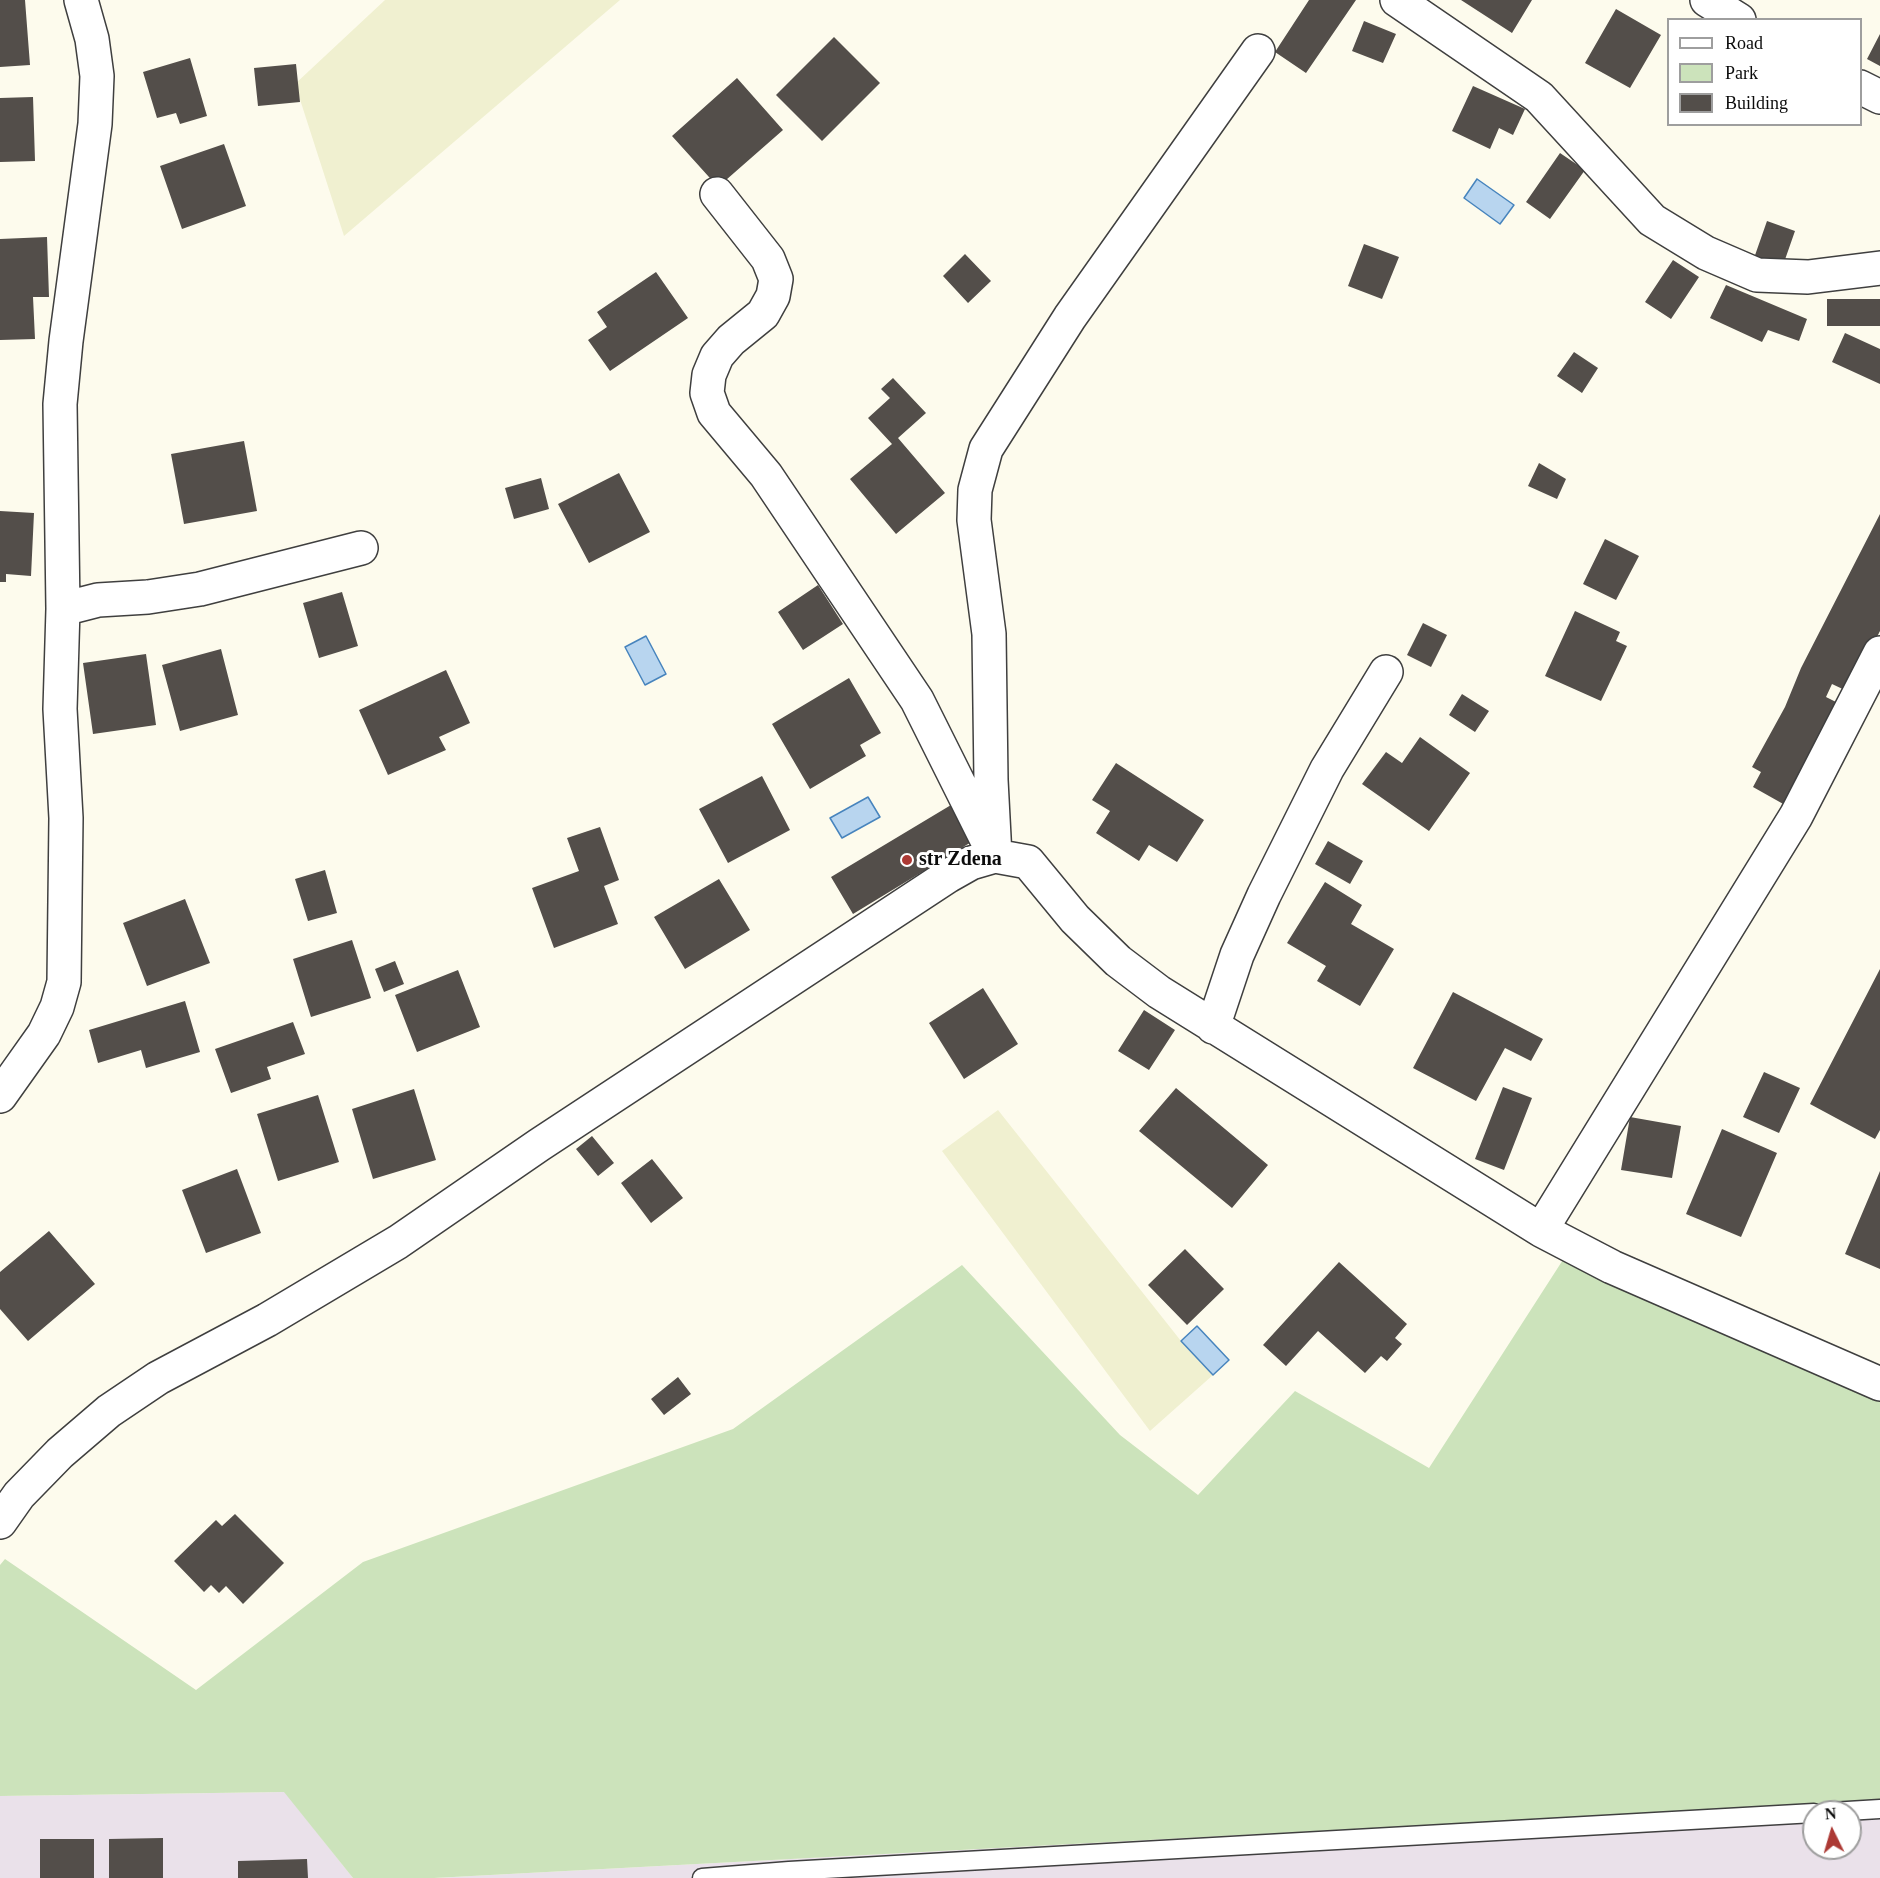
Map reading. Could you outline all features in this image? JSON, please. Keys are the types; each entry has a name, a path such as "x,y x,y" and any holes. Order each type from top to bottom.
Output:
{"street":[{"path":"0,1096 44,1034 57,1007 64,982 66,818 60,709 63,609 60,405 66,341 95,124 97,76 92,39 81,0"},
{"path":"1397,0 1539,97 1652,220 1706,253 1757,275 1808,277 1880,268"},
{"path":"1707,0 1736,18"},
{"path":"995,856 989,634 974,520 975,490 986,449 1070,317 1258,51"},
{"path":"1862,88 1880,97"},
{"path":"717,194 768,259 776,279 773,296 763,314 731,340 717,356 709,375 707,393 714,413 766,475 917,700 995,856"},
{"path":"63,609 98,600 148,597 200,589 361,548"},
{"path":"1541,1230 1796,816 1880,653"},
{"path":"1213,1027 1238,955 1264,895 1327,769 1386,672"},
{"path":"0,1522 9,1486 60,1453 109,1411 158,1378 267,1320 398,1242 539,1145 948,876 971,864 995,856 1028,862 1075,919 1118,961 1159,992 1541,1230 1612,1267 1880,1383"}],"lane":[{"path":"1862,1810 1880,1809"},
{"path":"702,1878 1802,1814"}],"shaded area":[{"path":"285,1792 353,1878 0,1878 0,1796"},
{"path":"1880,1801 1880,1878 434,1878 1802,1805 1802,1860 1862,1860 1862,1802"}],"green space":[{"path":"385,0 620,0 344,236 295,84"},
{"path":"998,1110 1181,1341 1213,1375 1150,1431 942,1151"},
{"path":"1568,1252 1880,1398 1880,1801 1802,1800 1802,1805 434,1878 353,1878 284,1792 0,1796 0,1565 5,1559 196,1690 363,1562 733,1429 962,1265 1120,1435 1198,1495 1295,1391 1429,1468"}],"water":[{"path":"1477,179 1514,205 1500,224 1464,198"},
{"path":"646,636 666,674 645,685 625,647"},
{"path":"868,797 880,817 842,838 830,818"},
{"path":"1197,1326 1229,1360 1213,1375 1181,1341"}],"building":[{"path":"0,0 25,0 30,65 0,67"},
{"path":"1309,0 1356,0 1306,73 1275,52"},
{"path":"1461,0 1532,0 1512,33"},
{"path":"1616,9 1661,35 1630,88 1585,63"},
{"path":"1364,21 1396,34 1383,63 1352,51"},
{"path":"1880,34 1880,66 1867,59"},
{"path":"834,37 880,83 822,141 776,95"},
{"path":"190,58 207,116 180,124 176,113 157,118 143,72"},
{"path":"296,64 300,102 258,106 254,68"},
{"path":"737,78 783,130 718,187 672,136"},
{"path":"1473,86 1525,109 1513,135 1499,128 1490,149 1452,131"},
{"path":"33,97 35,161 0,162 0,98"},
{"path":"224,144 246,206 182,229 160,166"},
{"path":"1560,153 1585,170 1550,219 1526,202"},
{"path":"1767,221 1795,231 1781,271 1753,261"},
{"path":"47,237 49,297 33,297 35,339 0,340 0,239"},
{"path":"1364,244 1399,257 1382,299 1348,286"},
{"path":"965,254 991,281 968,303 943,276"},
{"path":"1673,260 1699,277 1671,319 1645,302"},
{"path":"656,272 688,318 610,371 588,340 607,327 597,312"},
{"path":"1726,285 1807,319 1799,341 1768,330 1762,342 1710,318"},
{"path":"1827,299 1880,299 1880,326 1827,326"},
{"path":"1845,333 1880,349 1880,384 1832,362"},
{"path":"1574,352 1598,368 1582,393 1557,376"},
{"path":"893,378 926,413 898,438 945,493 896,534 850,479 892,444 868,418 890,398 881,389"},
{"path":"244,441 257,511 184,524 171,454"},
{"path":"1539,463 1566,479 1557,499 1528,486"},
{"path":"619,473 650,532 589,563 558,504"},
{"path":"541,478 549,509 514,519 505,488"},
{"path":"0,511 34,513 31,576 6,574 6,582 0,582"},
{"path":"1880,514 1880,631 1849,692 1832,684 1826,697 1840,704 1785,805 1753,787 1761,772 1752,767 1785,707 1801,668"},
{"path":"1605,539 1639,556 1616,600 1583,584"},
{"path":"818,585 843,624 803,650 778,612"},
{"path":"342,592 358,646 319,658 303,603"},
{"path":"1575,611 1620,632 1616,641 1627,646 1601,701 1545,676"},
{"path":"1423,623 1447,635 1431,667 1407,655"},
{"path":"221,649 238,715 180,731 162,665"},
{"path":"146,654 156,725 93,734 83,663"},
{"path":"446,670 470,723 439,737 446,750 388,775 359,710"},
{"path":"849,678 881,733 860,745 866,756 810,789 772,724"},
{"path":"1462,694 1489,711 1475,732 1449,715"},
{"path":"1420,737 1470,773 1429,831 1362,784 1386,752 1402,763"},
{"path":"1116,763 1204,820 1177,862 1149,845 1139,861 1096,833 1110,811 1092,800"},
{"path":"762,776 790,830 728,863 699,809"},
{"path":"951,805 973,841 853,914 831,877"},
{"path":"600,827 619,880 604,886 618,924 554,948 532,888 579,871 567,838"},
{"path":"1328,841 1363,861 1350,884 1315,864"},
{"path":"325,870 337,913 308,921 295,879"},
{"path":"719,879 750,930 685,969 654,917"},
{"path":"1325,882 1362,905 1351,924 1394,949 1360,1006 1317,981 1326,966 1287,943"},
{"path":"185,899 210,963 147,986 123,923"},
{"path":"352,940 371,998 311,1017 293,959"},
{"path":"395,961 404,984 384,992 375,969"},
{"path":"1880,969 1880,1130 1875,1139 1810,1104"},
{"path":"458,970 480,1027 417,1052 395,995"},
{"path":"983,988 1018,1044 964,1079 929,1023"},
{"path":"1453,992 1543,1039 1531,1061 1505,1048 1476,1101 1413,1068"},
{"path":"185,1001 200,1052 146,1068 141,1050 98,1063 89,1030"},
{"path":"1144,1010 1175,1030 1149,1070 1118,1051"},
{"path":"293,1022 305,1054 267,1067 271,1079 231,1093 215,1049"},
{"path":"1764,1072 1800,1088 1779,1133 1743,1117"},
{"path":"1503,1087 1532,1098 1504,1170 1475,1159"},
{"path":"1176,1088 1268,1165 1232,1208 1139,1131"},
{"path":"414,1089 436,1160 373,1179 352,1109"},
{"path":"318,1095 339,1162 278,1181 257,1114"},
{"path":"1630,1117 1681,1126 1672,1178 1621,1170"},
{"path":"1722,1129 1777,1153 1741,1237 1686,1214"},
{"path":"592,1136 614,1163 598,1176 576,1149"},
{"path":"652,1159 683,1198 651,1223 621,1183"},
{"path":"237,1169 261,1233 206,1253 182,1190"},
{"path":"1880,1171 1880,1269 1845,1254"},
{"path":"49,1231 95,1284 28,1341 0,1309 0,1272"},
{"path":"1185,1249 1224,1289 1187,1325 1148,1285"},
{"path":"1339,1262 1407,1324 1395,1338 1402,1344 1387,1361 1381,1356 1365,1373 1318,1331 1286,1366 1263,1345"},
{"path":"678,1377 691,1394 664,1415 651,1399"},
{"path":"235,1514 284,1563 243,1604 226,1586 219,1593 211,1585 204,1592 174,1561 216,1520 222,1526"},
{"path":"163,1838 163,1878 109,1878 109,1839"},
{"path":"40,1839 94,1839 94,1878 40,1878"},
{"path":"307,1859 308,1878 238,1878 238,1861"}],"place":[{"name":"str Zdena","path":"907,860"}]}
